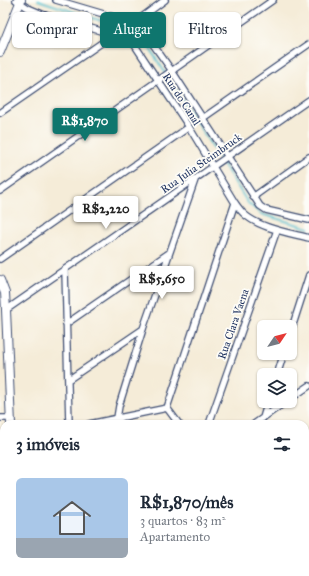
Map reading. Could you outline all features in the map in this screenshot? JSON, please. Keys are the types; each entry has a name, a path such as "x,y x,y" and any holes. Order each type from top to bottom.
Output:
{"main road":[{"path":"0,52 19,1"},
{"path":"0,280 5,293 10,420"}],"street":[{"name":"Rua do Canal","path":"56,0 100,13"},
{"path":"149,12 165,0"},
{"path":"0,191 273,0"},
{"name":"Rua do Canal","path":"19,1 42,14 100,31"},
{"path":"0,114 100,44"},
{"path":"203,118 309,44"},
{"name":"Rua do Canal","path":"137,48 214,165 235,203 244,214 254,221 276,230 309,238"},
{"name":"Rua do Canal","path":"155,48 203,118 226,157 260,206 266,210 309,220"},
{"name":"Rua Julia Steimbruck","path":"6,310 309,100"},
{"path":"0,259 189,127"},
{"path":"253,197 309,157"},
{"path":"117,418 119,406 143,330 195,179"},
{"path":"167,408 235,203"},
{"name":"Rua Clara Vaena","path":"210,420 276,230"},
{"path":"66,324 169,253"},
{"path":"65,270 69,420"},
{"path":"295,320 309,275"},
{"path":"68,380 143,330"},
{"path":"297,394 309,386"},
{"path":"108,420 167,408"},
{"path":"167,408 176,420"},
{"path":"263,418 266,408"},
{"path":"260,420 277,408"}],"waterway":[{"path":"38,0 129,29 143,38 248,203 261,214 309,228"}]}
